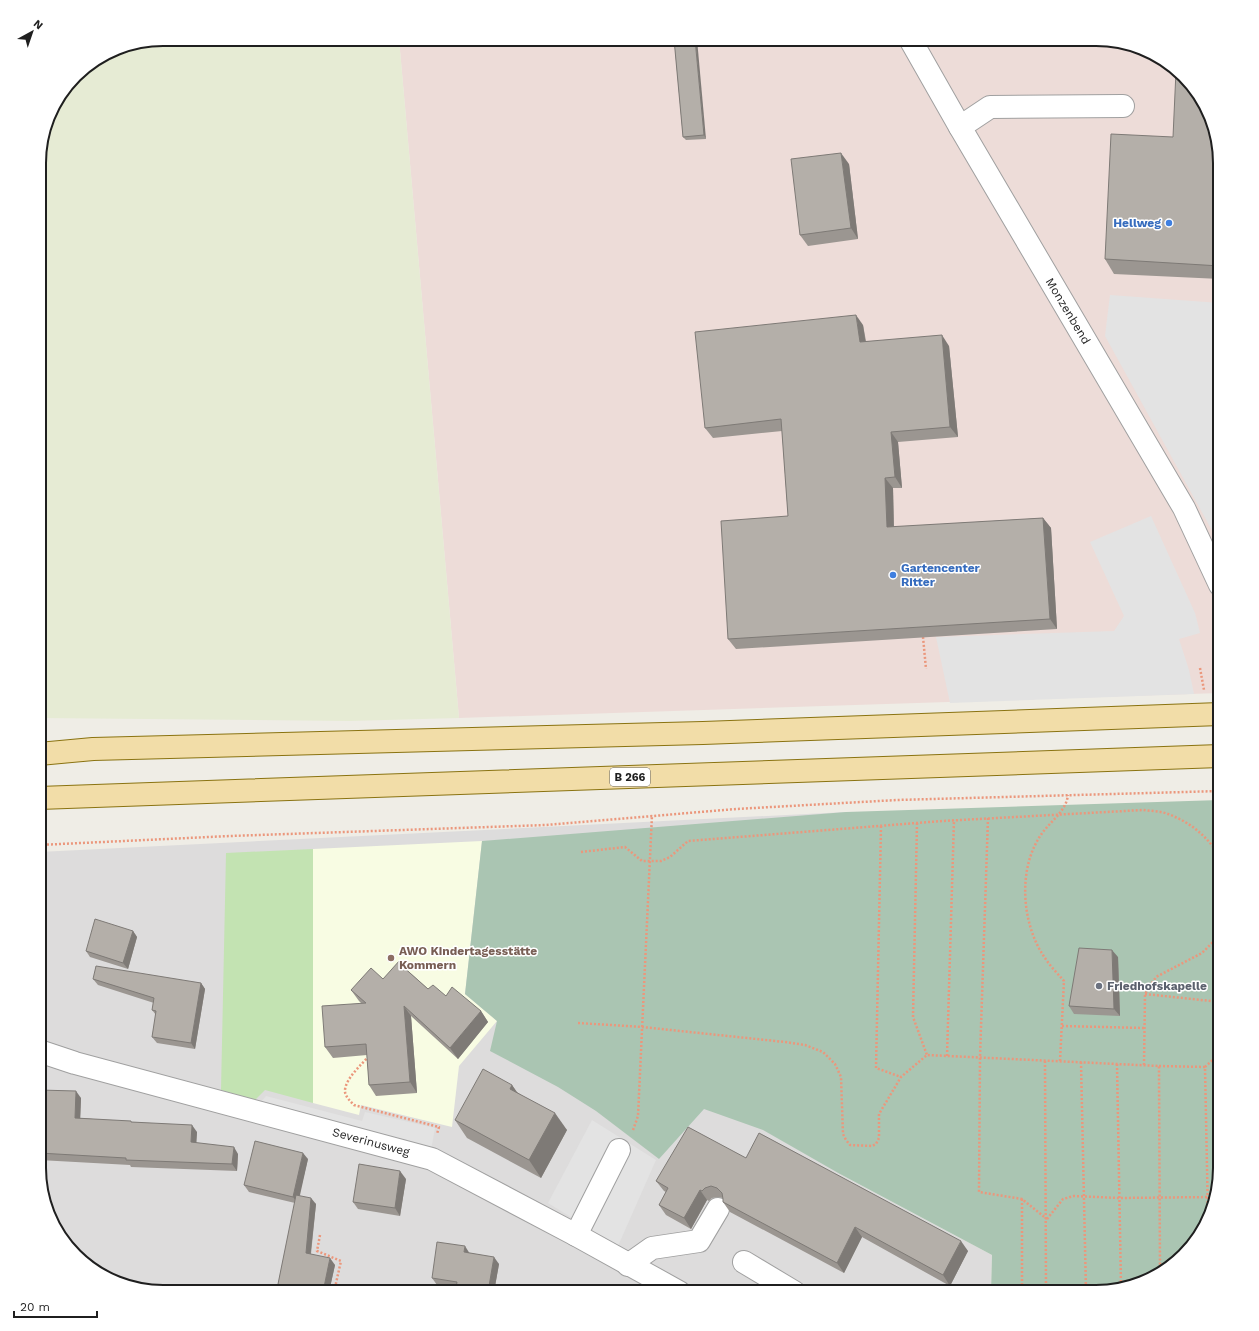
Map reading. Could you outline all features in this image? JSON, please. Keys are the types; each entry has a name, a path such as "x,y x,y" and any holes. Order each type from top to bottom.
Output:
{"main road":[{"path":"46,753 93,749 703,733 1213,714"},
{"name":"B 266","path":"46,798 1213,756"}],"street":[{"name":"Monzenbend","path":"914,46 1184,508 1213,570"},
{"path":"960,127 990,108 1123,106"},
{"name":"Severinusweg","path":"46,1053 83,1065 432,1159 576,1235 666,1285"},
{"path":"576,1235 619,1150"},
{"path":"628,1264 652,1248 699,1241 718,1209"},
{"path":"744,1262 782,1285"}],"path":[{"path":"923,637 926,669"},
{"path":"1200,668 1203,690 1209,690"},
{"path":"46,844 546,825 744,808 897,800 1213,791"},
{"path":"1060,1061 1064,981 1044,958 1031,930 1026,906 1026,875 1032,848 1043,831 1059,814 1067,802 1068,795"},
{"path":"581,852 625,847 642,861 661,861 670,857 688,841 954,820 1143,810 1167,813 1193,826 1213,846"},
{"path":"633,1130 638,1116 652,815"},
{"path":"988,818 980,1057 979,1192 1022,1199 1047,1219"},
{"path":"946,1056 954,820"},
{"path":"917,823 913,1017 927,1054"},
{"path":"881,826 876,1068 901,1077"},
{"path":"1144,1065 1145,994 1156,977 1202,953 1213,942"},
{"path":"1145,994 1213,1001"},
{"path":"578,1023 642,1027 785,1042 805,1045 823,1052 835,1064 841,1077 843,1134 850,1145 872,1146 876,1144 879,1138 880,1114 901,1077 927,1054 1159,1066 1205,1066 1213,1059"},
{"path":"1062,1026 1145,1028"},
{"path":"369,1055 346,1085 345,1092 348,1098 354,1105 439,1127 432,1159"},
{"path":"1045,1060 1047,1219 1046,1285"},
{"path":"1081,1062 1086,1285"},
{"path":"1117,1064 1121,1283"},
{"path":"1159,1066 1160,1266"},
{"path":"1205,1066 1208,1202"},
{"path":"1047,1219 1063,1200 1074,1196 1119,1198 1208,1197"},
{"path":"1022,1199 1022,1285"},
{"path":"320,1235 317,1251 341,1261 336,1285"}],"shaded area":[{"path":"163,46 400,46 459,718 349,721 46,718 46,155 50,132 55,118 70,92 92,70 111,58 125,52 140,48"},
{"path":"400,46 1104,46 1127,50 1148,58 1167,70 1184,86 1197,104 1210,136 1213,163 1213,693 459,718"},
{"path":"1110,295 1213,302 1213,532 1105,336"},
{"path":"1151,516 1195,613 1200,633 1179,639 1189,670 1194,694 950,703 936,637 1114,631 1124,616 1090,542"},
{"path":"1213,800 1212,1184 1209,1199 1197,1227 1184,1245 1161,1265 1141,1276 1112,1284 991,1285 992,1255 840,1174 763,1130 704,1109 659,1159 596,1111 558,1087 490,1051 497,1021 465,994 482,841 846,812"},
{"path":"846,812 840,1174 992,1255 991,1285 163,1285 140,1283 118,1276 92,1261 75,1245 58,1220 48,1191 46,1168 46,852"},
{"name":"AWO Kindertagesstätte Kommern","path":"482,841 465,994 497,1021 459,1066 452,1127 361,1105 359,1115 313,1103 313,849"},
{"path":"266,1096 362,1121 365,1112 435,1128 431,1150 257,1106"},
{"path":"592,1120 656,1160 618,1246 548,1203"}],"green space":[{"path":"313,849 313,1103 265,1090 255,1100 221,1090 226,853"}],"building":[{"path":"675,46 696,46 704,135 683,137"},
{"name":"Hellweg","path":"1176,78 1189,92 1197,104 1204,118 1211,140 1213,163 1213,266 1105,259 1111,134 1173,137"},
{"path":"841,153 851,228 800,235 791,159"},
{"path":"856,315 860,342 942,335 950,427 891,432 895,477 885,478 887,527 1043,518 1050,619 728,639 721,521 788,516 781,419 705,428 695,332"},
{"path":"95,919 133,931 123,963 86,951"},
{"name":"Friedhofskapelle","path":"1079,948 1112,950 1114,1009 1069,1006"},
{"path":"400,960 401,965 428,989 433,985 446,996 452,987 481,1011 450,1048 404,1006 410,1082 369,1085 366,1044 325,1047 322,1006 366,1003 351,990 371,968 383,979"},
{"path":"96,966 201,983 191,1043 152,1037 156,1011 152,1010 154,998 93,979"},
{"path":"483,1069 512,1085 510,1089 555,1113 529,1160 455,1120"},
{"path":"46,1090 76,1091 75,1118 192,1125 191,1142 234,1147 232,1164 126,1160 126,1158 46,1153"},
{"path":"688,1127 746,1158 759,1133 961,1241 943,1275 855,1227 837,1263 723,1202 722,1193 717,1188 711,1186 702,1191 700,1190 684,1218 659,1205 668,1188 656,1181"},
{"path":"255,1141 303,1153 293,1197 244,1185"},
{"path":"359,1164 400,1171 395,1208 353,1202"},
{"path":"296,1195 311,1198 306,1253 330,1258 324,1285 278,1285"},
{"path":"437,1242 465,1246 464,1252 494,1257 489,1285 456,1285 457,1282 432,1278"}],"place":[{"name":"Hellweg","path":"1169,223"},
{"name":"Gartencenter Ritter","path":"893,575"},
{"name":"AWO Kindertagesstätte Kommern","path":"391,958"},
{"name":"Friedhofskapelle","path":"1099,986"}]}
